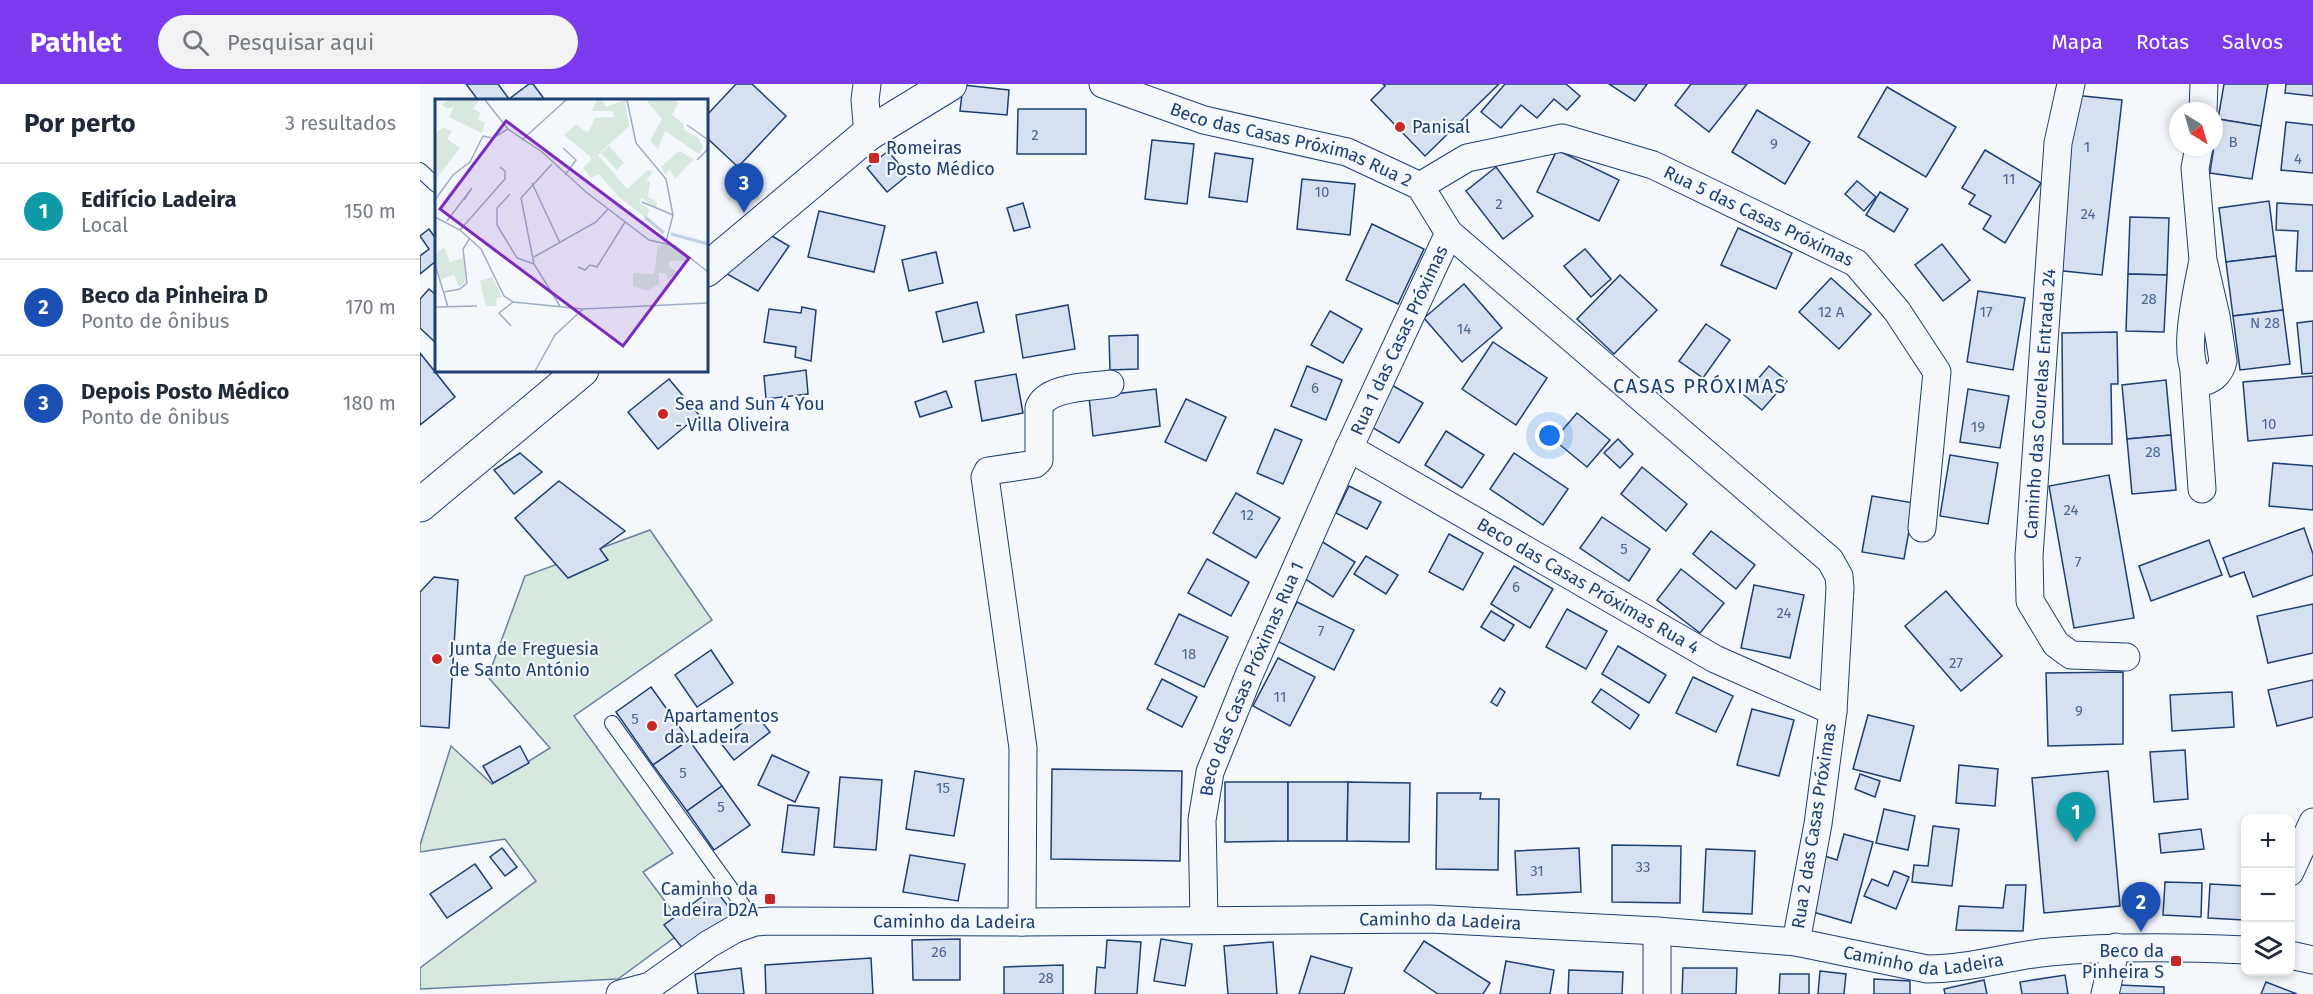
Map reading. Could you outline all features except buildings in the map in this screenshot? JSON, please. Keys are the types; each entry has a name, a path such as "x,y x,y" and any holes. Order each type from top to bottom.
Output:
{"street":[{"path":"867,84 865,100 868,134"},
{"path":"708,268 868,134 950,84"},
{"name":"Beco das Casas Próximas Rua 2","path":"1103,84 1204,120 1347,152 1420,186 1449,233 1830,560 1839,576 1840,588 1833,711"},
{"name":"Caminho das Courelas Entrada 24","path":"2071,84 2058,144 2029,556 2030,601 2056,644 2072,655 2126,657"},
{"path":"2203,102 2204,84"},
{"name":"Rua 5 das Casas Próximas","path":"1420,186 1467,158 1562,138 1653,165 1856,263 1897,311 1937,372 1922,528"},
{"path":"2197,156 2195,168 2203,260 2191,333 2191,360 2194,373 2202,489"},
{"name":"Rua 1 das Casas Próximas","path":"1349,448 1449,233"},
{"path":"420,504 580,372"},
{"path":"1022,922 1023,748 985,477 987,471 1035,464 1039,460 1039,408 1047,396 1057,392 1110,384"},
{"name":"Beco das Casas Próximas Rua 4","path":"1349,448 1715,659 1833,711"},
{"name":"Beco das Casas Próximas Rua 1","path":"1204,920 1202,820 1210,772 1249,675 1349,448"},
{"name":"Rua 2 das Casas Próximas","path":"1796,942 1818,824 1833,711"},
{"path":"2292,868 2313,822"},
{"name":"Caminho da Ladeira","path":"659,990 709,944 735,928 755,922 1430,919 1796,942 1927,969 1949,969 2046,952 2116,947 2241,950"},
{"path":"1657,932 1657,994"},
{"path":"2105,994 2116,947"},
{"path":"2295,956 2313,960"},
{"path":"620,994 659,990"}],"lane":[{"path":"420,170 435,184"},
{"path":"612,723 755,922"}],"shaded area":[{"path":"650,530 712,620 574,716 673,853 643,872 686,929 618,979 420,989 420,968 536,881 505,839 420,852 420,845 451,746 492,784 550,748 488,677 525,576"}],"place":[{"name":"Panisal","path":"1400,127"},
{"name":"Romeiras Posto Médico","path":"874,158"},
{"name":"Depois Posto Médico","path":"744,213"},
{"name":"Sea and Sun 4 You - Villa Oliveira","path":"663,414"},
{"name":"Junta de Freguesia de Santo António","path":"437,659"},
{"name":"Apartamentos da Ladeira","path":"652,726"},
{"name":"Edifício Ladeira","path":"2076,842"},
{"name":"Caminho da Ladeira D2A","path":"770,899"},
{"name":"Beco da Pinheira D","path":"2141,932"},
{"name":"Beco da Pinheira S","path":"2176,961"}],"district":[{"name":"CASAS PRÓXIMAS","path":"1700,386"}]}
